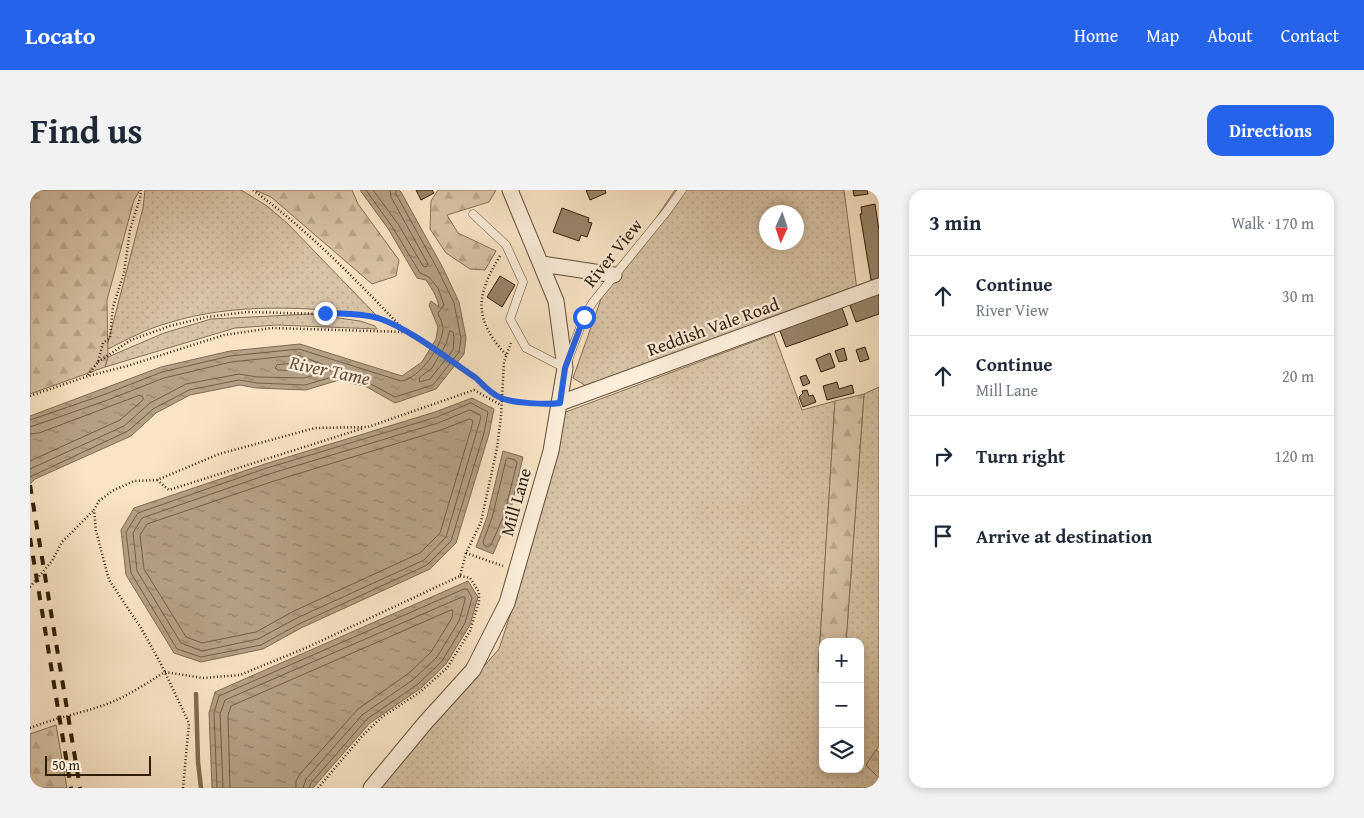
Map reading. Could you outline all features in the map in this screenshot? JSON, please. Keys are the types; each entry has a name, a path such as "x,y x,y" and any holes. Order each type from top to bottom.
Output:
{"street":[{"name":"Mill Lane","path":"370,788 473,670 507,603 551,451 565,368 556,301 510,190"},
{"path":"542,264 614,275"},
{"name":"Reddish Vale Road","path":"560,403 879,286"}],"lane":[{"name":"River View","path":"565,368 584,317 593,302 682,190"},
{"path":"473,214 506,245 523,282 510,319 526,348 565,368"}],"path":[{"path":"98,362 103,343 110,338 113,307 124,273 130,230 140,198 140,190"},
{"path":"253,190 287,215 359,282 406,332"},
{"path":"506,245 489,274 480,304 483,322 493,340 506,355"},
{"path":"88,376 98,362 130,340 170,326 207,317 247,312 362,315 379,319 406,332 476,378 486,388 501,398 545,405 560,403"},
{"path":"30,396 88,376 128,366 224,335 272,328 406,332"},
{"path":"460,576 466,553 482,522 497,448 504,362 516,330"},
{"path":"157,480 169,490 368,427 474,390 501,405"},
{"path":"30,587 52,561 62,542 94,510 99,501 112,491 134,481 157,480 219,454 315,428 368,427"},
{"path":"94,510 100,552 109,580 141,628 165,672 189,723 183,788"},
{"path":"466,553 516,571"},
{"path":"30,728 53,719 108,704 140,688 165,672 203,678 240,675 308,647 460,576 470,578 478,592 479,602 470,631 447,668 420,692 382,717 363,735 318,788"}],"green space":[{"path":"30,190 140,190 134,200 107,300 108,357 105,367 30,394"},
{"path":"145,190 241,190 267,206 288,224 376,315 298,308 245,309 219,312 193,316 160,325 106,350 143,208"},
{"path":"255,190 352,190 358,204 399,260 396,276 372,284 271,197"},
{"path":"438,190 496,190 489,202 447,215 458,233 496,251 485,270 470,269 446,253 430,229 431,201"},
{"path":"675,190 844,190 857,290 586,386 573,378 601,299"},
{"path":"311,314 360,321 375,326 377,329 277,325 235,328 105,367 108,357 164,333 211,319"},
{"path":"774,334 802,410 835,401 819,638 819,773 864,773 864,638 846,638 864,394 879,387 879,746 866,765 879,778 879,788 378,788 499,649 519,588 563,413"},
{"path":"864,394 846,638 820,638 835,401"},
{"path":"56,725 67,788 30,788 30,734"},
{"path":"876,750 879,752 879,778 866,765"}],"water":[{"name":"River Tame","path":"360,190 399,190 401,192 443,268 459,302 466,338 464,354 436,389 395,403 367,387 339,380 306,390 256,388 240,385 190,395 156,413 131,436 35,479 30,484 30,416 161,367 230,351 300,344 402,376 422,362 436,339 438,327 429,305 431,301 439,307 437,299 426,280 417,278 389,230"},
{"path":"472,398 494,409 489,434 456,543 430,569 301,628 263,649 201,662 174,653 126,575 121,530 134,508 265,464 435,412"},
{"path":"503,451 523,457 509,517 493,554 476,547 487,517"},
{"path":"468,581 478,597 470,625 446,664 421,688 370,723 313,788 212,788 209,713 215,692"}],"building":[{"path":"416,190 432,190 434,193 421,200"},
{"path":"586,190 605,190 606,193 590,200"},
{"path":"853,190 867,190 868,194 854,196"},
{"path":"875,204 879,230 879,278 871,280 860,214 862,214 861,207"},
{"path":"562,208 589,218 588,222 592,223 587,237 581,235 579,241 553,232"},
{"path":"500,276 515,285 502,307 487,297"},
{"path":"879,292 879,314 856,322 849,303"},
{"path":"841,305 848,325 786,347 779,328"},
{"path":"865,347 869,359 860,362 856,350"},
{"path":"844,348 847,360 839,362 835,351"},
{"path":"830,353 835,367 821,372 816,359"},
{"path":"806,375 810,383 803,386 800,377"},
{"path":"837,382 839,389 852,385 854,393 827,400 823,386"},
{"path":"807,390 809,396 813,395 816,402 803,407 799,397 803,393 802,391"}],"waterway":[{"path":"196,694 198,762 201,788"}],"railway":[{"path":"30,485 80,788"},
{"path":"30,538 71,788"}],"route":[{"path":"325,313 362,315 379,319 406,332 476,378 486,388 501,398 545,405 560,403 565,368 584,317"}]}
